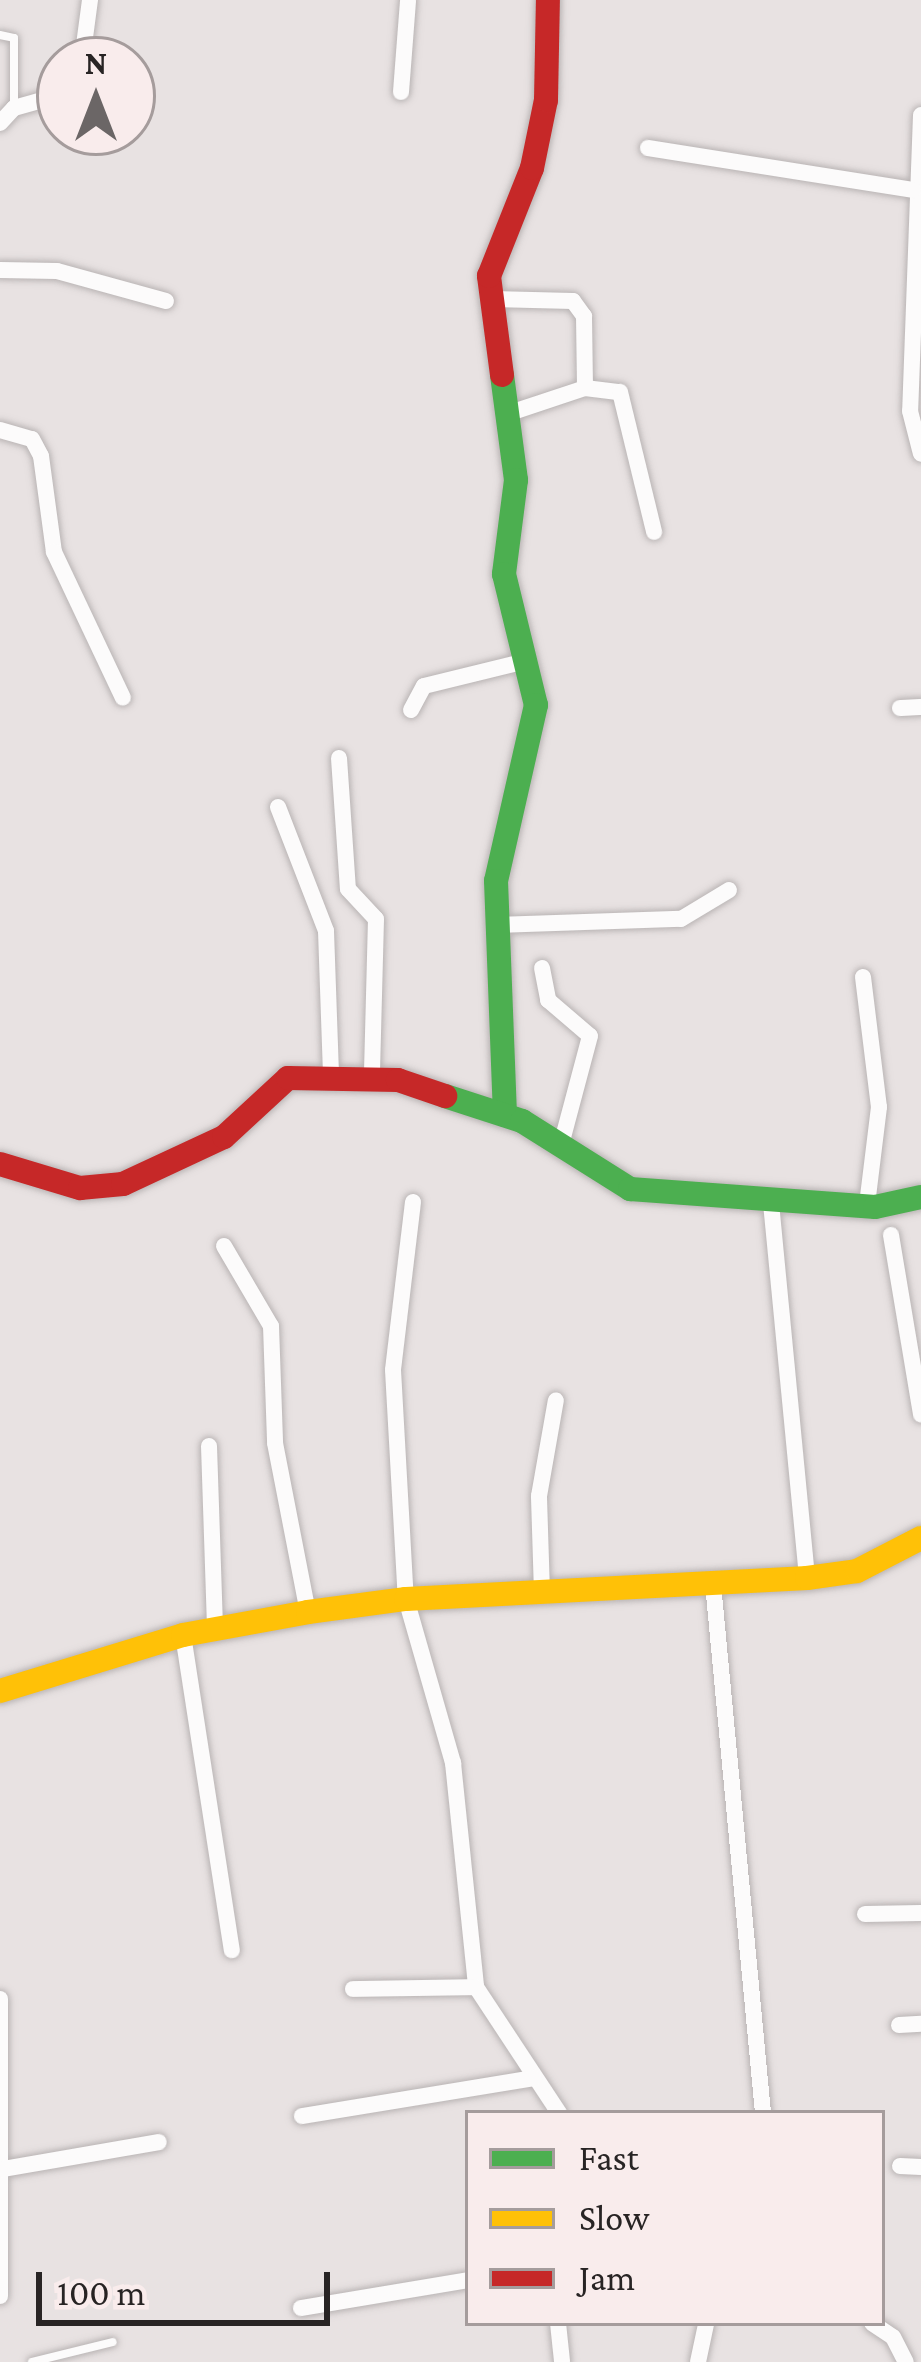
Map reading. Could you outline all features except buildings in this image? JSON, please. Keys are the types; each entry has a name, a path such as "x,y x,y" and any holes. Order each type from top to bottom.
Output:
{"street":[{"path":"85,36 90,0"},
{"path":"401,92 408,0"},
{"path":"505,1115 496,881 536,724 504,574 516,479 489,276 532,168 546,100 548,0"},
{"path":"0,123 14,108 36,102"},
{"path":"921,116 913,190 916,315 910,411 921,454"},
{"path":"648,148 913,190"},
{"path":"0,270 78,275 166,301"},
{"path":"492,299 581,307 585,388"},
{"path":"507,414 585,388 620,392 654,532"},
{"path":"0,430 32,439 40,456 54,552 123,698"},
{"path":"410,710 424,686 526,661"},
{"path":"900,709 921,707"},
{"path":"339,758 348,889 376,920 371,1077"},
{"path":"278,807 326,931 331,1076"},
{"path":"496,925 681,919 729,890"},
{"path":"542,968 548,1000 590,1036 560,1149"},
{"path":"862,977 879,1107 867,1205"},
{"path":"0,1164 80,1188 123,1184 224,1137 289,1078 371,1077 505,1115 630,1189 867,1205 921,1197"},
{"path":"413,1202 393,1370 406,1599 453,1763 476,1987 557,2110"},
{"path":"771,1202 807,1578"},
{"path":"890,1235 921,1415"},
{"path":"224,1246 271,1327 275,1443 308,1612"},
{"path":"542,1593 539,1496 556,1400"},
{"path":"209,1447 215,1629"},
{"path":"0,1691 183,1635 308,1612 406,1599 807,1578 857,1571 921,1538"},
{"path":"712,1584 763,2110"},
{"path":"183,1635 232,1950"},
{"path":"865,1914 921,1913"},
{"path":"353,1989 476,1987"},
{"path":"0,1999 0,2296"},
{"path":"899,2025 921,2024"},
{"path":"302,2116 534,2078"},
{"path":"3,2169 159,2142"},
{"path":"900,2166 921,2167"},
{"path":"301,2308 465,2281"},
{"path":"558,2326 562,2362"},
{"path":"698,2362 705,2326"},
{"path":"876,2326 893,2337 906,2362"}],"lane":[{"path":"0,35 14,38 14,108"},
{"path":"32,2362 113,2342"}],"traffic: fast":[{"path":"502,375 516,480 504,574 536,705 496,881 505,1115"},
{"path":"445,1096 522,1121 630,1189 875,1207 921,1197"}],"traffic: slow":[{"path":"0,1691 183,1635 308,1612 406,1599 807,1578 857,1571 921,1538"}],"traffic: jam":[{"path":"502,375 489,276 532,168 546,100 548,0"},
{"path":"0,1164 80,1188 123,1184 224,1137 288,1078 398,1080 445,1096"}]}
